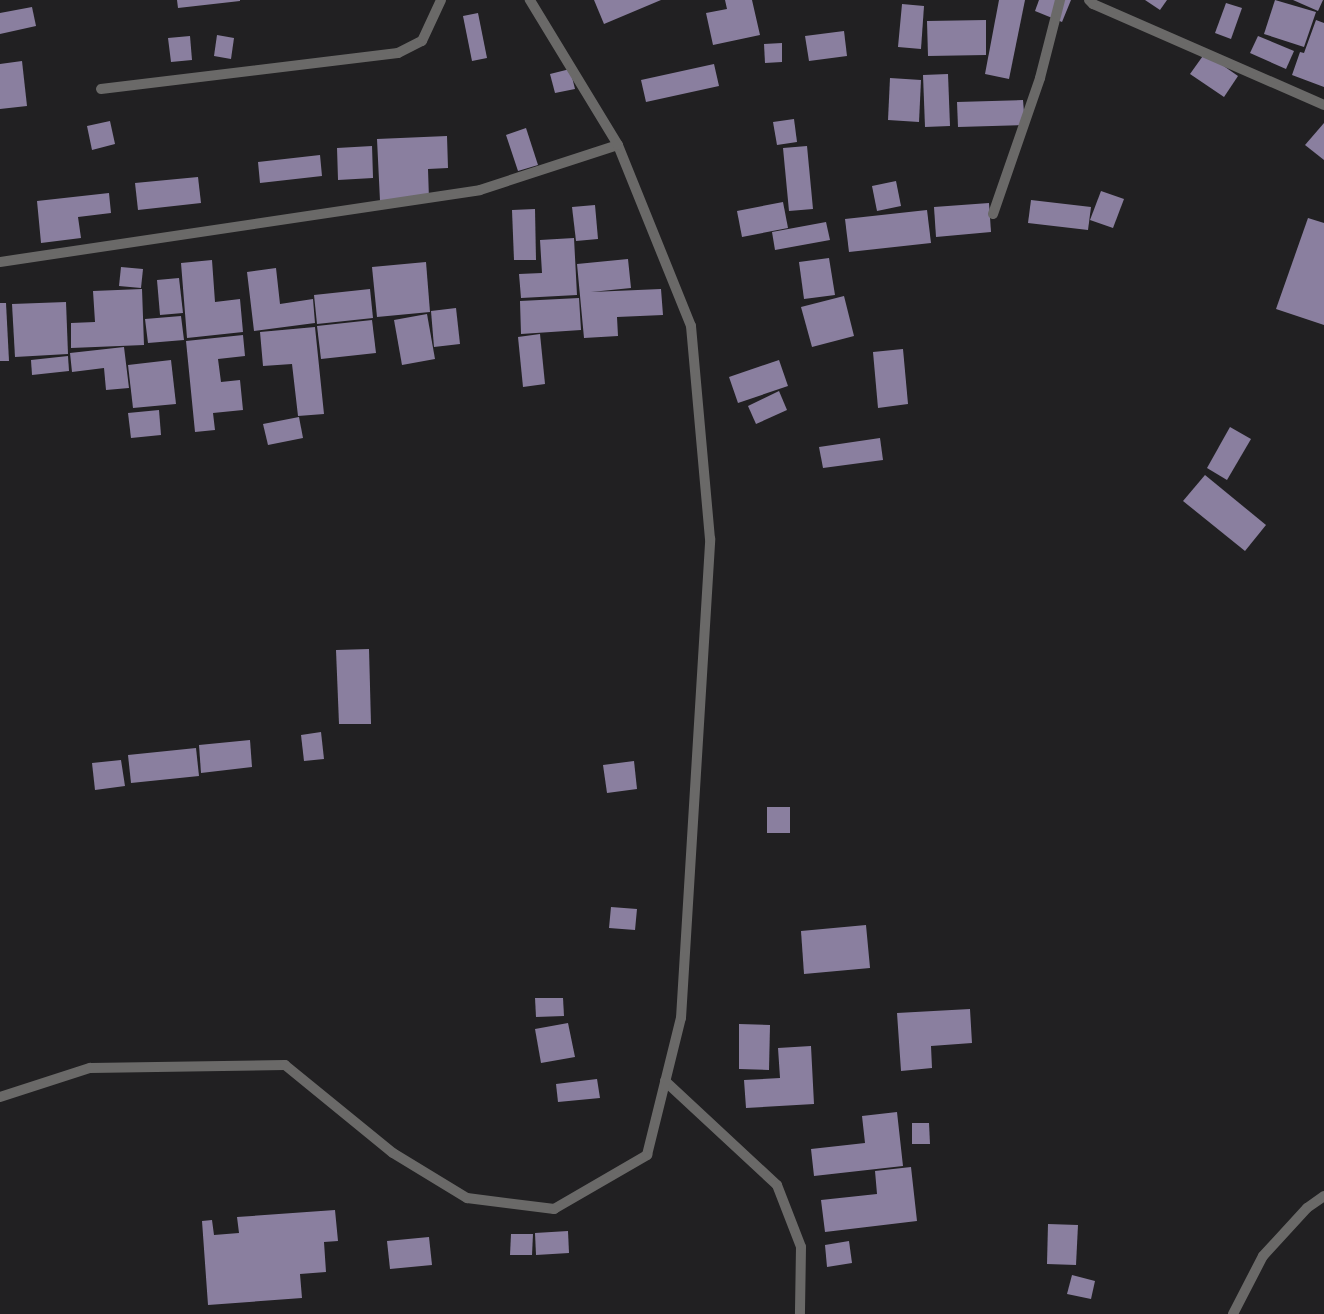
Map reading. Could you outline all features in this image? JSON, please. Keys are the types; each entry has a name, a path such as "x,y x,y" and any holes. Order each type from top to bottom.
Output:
{"street":[{"path":"101,89 398,53 422,41 441,0"},
{"path":"0,1096 90,1068 285,1065 393,1153 467,1198 554,1209 647,1155 681,1018 710,539 691,326 618,145 530,0"},
{"path":"993,214 1040,78 1060,0"},
{"path":"1089,0 1093,4 1324,105"},
{"path":"0,262 480,190 618,145"},
{"path":"665,1081 777,1185 801,1247 800,1314"},
{"path":"1233,1314 1263,1256 1307,1208 1324,1196"}],"building":[{"path":"177,0 240,0 240,1 178,8"},
{"path":"594,0 661,0 604,24"},
{"path":"725,0 752,0 760,35 713,45 706,13 727,9"},
{"path":"999,0 1025,0 1009,79 985,74"},
{"path":"1039,0 1071,0 1062,22 1035,11"},
{"path":"1145,0 1167,0 1160,10"},
{"path":"1275,0 1316,12 1304,47 1264,34"},
{"path":"1293,0 1323,0 1318,11"},
{"path":"1226,3 1242,8 1231,39 1215,33"},
{"path":"902,4 924,6 921,49 898,47"},
{"path":"32,7 36,26 0,34 0,13"},
{"path":"478,13 487,58 472,61 463,16"},
{"path":"986,20 986,55 928,56 927,21"},
{"path":"1316,20 1324,23 1324,87 1292,75 1300,52 1304,53"},
{"path":"844,31 847,56 809,61 805,36"},
{"path":"217,35 234,38 231,59 214,56"},
{"path":"190,36 192,60 171,62 168,38"},
{"path":"1258,36 1294,51 1286,69 1250,53"},
{"path":"782,43 782,62 765,63 764,44"},
{"path":"1205,53 1238,76 1224,97 1190,74"},
{"path":"22,61 27,106 0,109 0,64"},
{"path":"714,64 719,86 646,102 641,80"},
{"path":"570,69 575,89 555,93 550,74"},
{"path":"948,74 950,126 925,127 923,75"},
{"path":"890,78 921,80 919,122 888,120"},
{"path":"1023,100 1025,125 958,127 957,102"},
{"path":"794,119 797,142 777,145 773,122"},
{"path":"110,121 115,144 92,150 87,126"},
{"path":"1324,123 1324,160 1305,145"},
{"path":"526,128 538,165 518,171 506,135"},
{"path":"447,136 448,168 428,169 429,199 380,201 377,139"},
{"path":"372,146 373,178 338,180 337,148"},
{"path":"807,146 813,209 789,211 783,148"},
{"path":"320,155 322,176 260,183 258,162"},
{"path":"198,177 201,203 138,210 135,183"},
{"path":"896,181 901,206 877,211 872,186"},
{"path":"1101,191 1124,199 1113,228 1090,220"},
{"path":"109,193 111,213 78,217 81,238 41,243 37,201"},
{"path":"1031,200 1091,207 1088,230 1028,223"},
{"path":"783,202 788,228 742,237 737,211"},
{"path":"989,203 991,232 936,237 934,207"},
{"path":"595,205 598,239 576,241 572,207"},
{"path":"535,209 536,260 514,260 512,210"},
{"path":"927,210 931,243 849,252 845,219"},
{"path":"1308,218 1324,223 1324,325 1276,309"},
{"path":"826,222 830,240 775,250 772,232"},
{"path":"574,238 577,295 521,298 519,274 542,273 540,240"},
{"path":"829,258 835,295 804,299 799,262"},
{"path":"628,259 631,288 591,292 661,289 663,315 617,317 618,336 584,338 577,264"},
{"path":"212,260 215,302 240,299 243,332 187,338 181,263"},
{"path":"426,262 430,312 377,317 372,267"},
{"path":"121,267 143,269 141,288 119,286"},
{"path":"276,268 280,304 313,299 315,323 254,331 247,272"},
{"path":"179,278 183,313 160,315 157,280"},
{"path":"142,289 144,345 71,348 71,323 95,322 93,291"},
{"path":"370,289 373,318 317,324 314,295"},
{"path":"844,296 854,336 812,347 801,307"},
{"path":"579,298 581,330 521,334 520,301"},
{"path":"66,302 68,354 15,357 12,304"},
{"path":"0,303 6,303 9,361 0,361"},
{"path":"456,308 460,344 434,347 431,311"},
{"path":"427,314 435,359 402,365 394,320"},
{"path":"181,316 184,340 148,343 145,319"},
{"path":"372,320 376,353 321,359 317,326"},
{"path":"315,327 324,414 298,416 292,364 263,366 260,332"},
{"path":"540,334 545,384 523,387 518,337"},
{"path":"243,335 245,356 218,359 221,382 240,380 243,410 213,413 215,430 195,432 186,341"},
{"path":"124,347 129,388 106,390 104,368 72,372 70,353"},
{"path":"903,349 908,404 878,408 873,352"},
{"path":"68,356 69,371 32,375 31,360"},
{"path":"171,360 176,404 133,408 128,365"},
{"path":"779,360 788,386 738,403 729,377"},
{"path":"779,391 787,410 756,424 748,406"},
{"path":"159,410 161,435 131,438 128,413"},
{"path":"299,417 303,438 268,445 263,424"},
{"path":"1230,427 1251,439 1227,480 1207,468"},
{"path":"880,438 883,460 823,468 819,447"},
{"path":"1205,475 1266,525 1245,551 1183,501"},
{"path":"369,649 371,724 339,724 336,650"},
{"path":"321,732 324,759 304,761 301,735"},
{"path":"250,740 252,767 201,773 199,745"},
{"path":"196,748 199,776 131,783 128,755"},
{"path":"121,760 125,786 95,790 92,763"},
{"path":"634,761 637,789 607,793 603,765"},
{"path":"767,807 790,807 790,833 767,833"},
{"path":"611,907 637,909 635,930 609,928"},
{"path":"866,925 870,968 804,974 801,931"},
{"path":"535,998 563,998 564,1016 536,1017"},
{"path":"970,1009 972,1043 931,1046 932,1068 901,1071 897,1013"},
{"path":"568,1023 575,1057 541,1063 535,1029"},
{"path":"739,1024 770,1025 769,1070 739,1069"},
{"path":"811,1046 814,1104 746,1108 744,1080 780,1078 778,1048"},
{"path":"597,1079 600,1098 558,1102 556,1084"},
{"path":"897,1112 903,1166 814,1176 811,1149 865,1143 862,1116"},
{"path":"912,1123 929,1123 930,1144 912,1144"},
{"path":"911,1167 917,1221 825,1232 821,1200 877,1194 875,1171"},
{"path":"335,1210 338,1241 324,1242 326,1272 300,1274 302,1298 208,1305 202,1221 212,1220 214,1235 239,1233 237,1217"},
{"path":"1048,1224 1078,1225 1076,1265 1047,1264"},
{"path":"568,1231 569,1253 536,1255 535,1233"},
{"path":"511,1234 533,1234 532,1255 510,1255"},
{"path":"429,1237 432,1265 390,1269 387,1241"},
{"path":"849,1241 852,1263 827,1267 825,1245"},
{"path":"1072,1275 1095,1281 1091,1299 1067,1294"}]}
